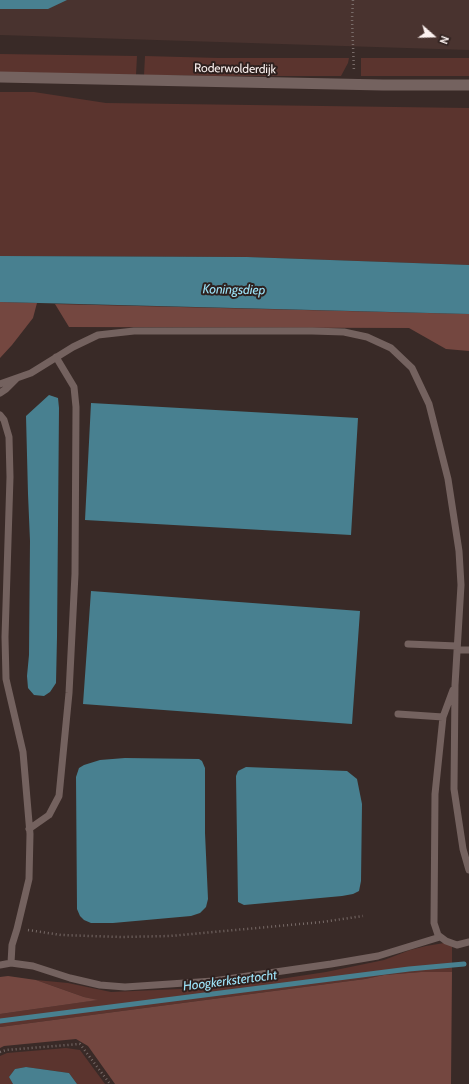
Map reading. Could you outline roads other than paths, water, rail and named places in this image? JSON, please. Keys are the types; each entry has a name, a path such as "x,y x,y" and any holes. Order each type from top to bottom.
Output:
{"street":[{"name":"Roderwolderdijk","path":"0,77 469,85"}],"lane":[{"path":"0,384 30,373 73,347 98,335 134,331 344,332 367,337 391,348 412,368 429,404 448,479 459,551 461,585 455,685 454,789 463,849 469,870"},
{"path":"29,829 50,814 59,796 69,693 75,574 76,407 74,387 56,357"},
{"path":"0,393 18,378"},
{"path":"0,415 4,420 9,437 3,679 23,752 29,829 29,879 12,945 11,963"},
{"path":"408,644 469,650"},
{"path":"455,685 443,717 435,794 434,923 438,935 446,942 457,945 469,942"},
{"path":"398,714 443,717"},
{"path":"0,965 11,963 33,966 70,978 100,985 125,987 213,981 324,965 378,956 440,937"}],"water":[{"path":"0,0 67,0 48,9 0,9"},
{"name":"Koningsdiep","path":"0,256 247,257 469,265 469,314 0,302"},
{"path":"49,395 58,398 59,408 57,637 56,683 50,692 44,696 34,695 28,688 27,676 29,655 30,541 26,416"},
{"path":"91,403 358,418 351,535 85,520"},
{"path":"91,591 360,611 352,724 83,704"},
{"path":"125,758 199,759 202,761 205,768 205,833 208,899 206,907 200,913 191,916 113,923 91,923 84,920 80,916 77,909 76,777 79,768 84,765 100,760"},
{"path":"246,767 347,771 357,779 362,804 361,881 359,891 342,896 244,905 238,902 236,776 238,771"},
{"path":"26,1067 69,1073 77,1084 13,1084 9,1077 15,1069"}],"waterway":[{"name":"Hoogkerkstertocht","path":"0,1021 409,969 464,964"}]}
